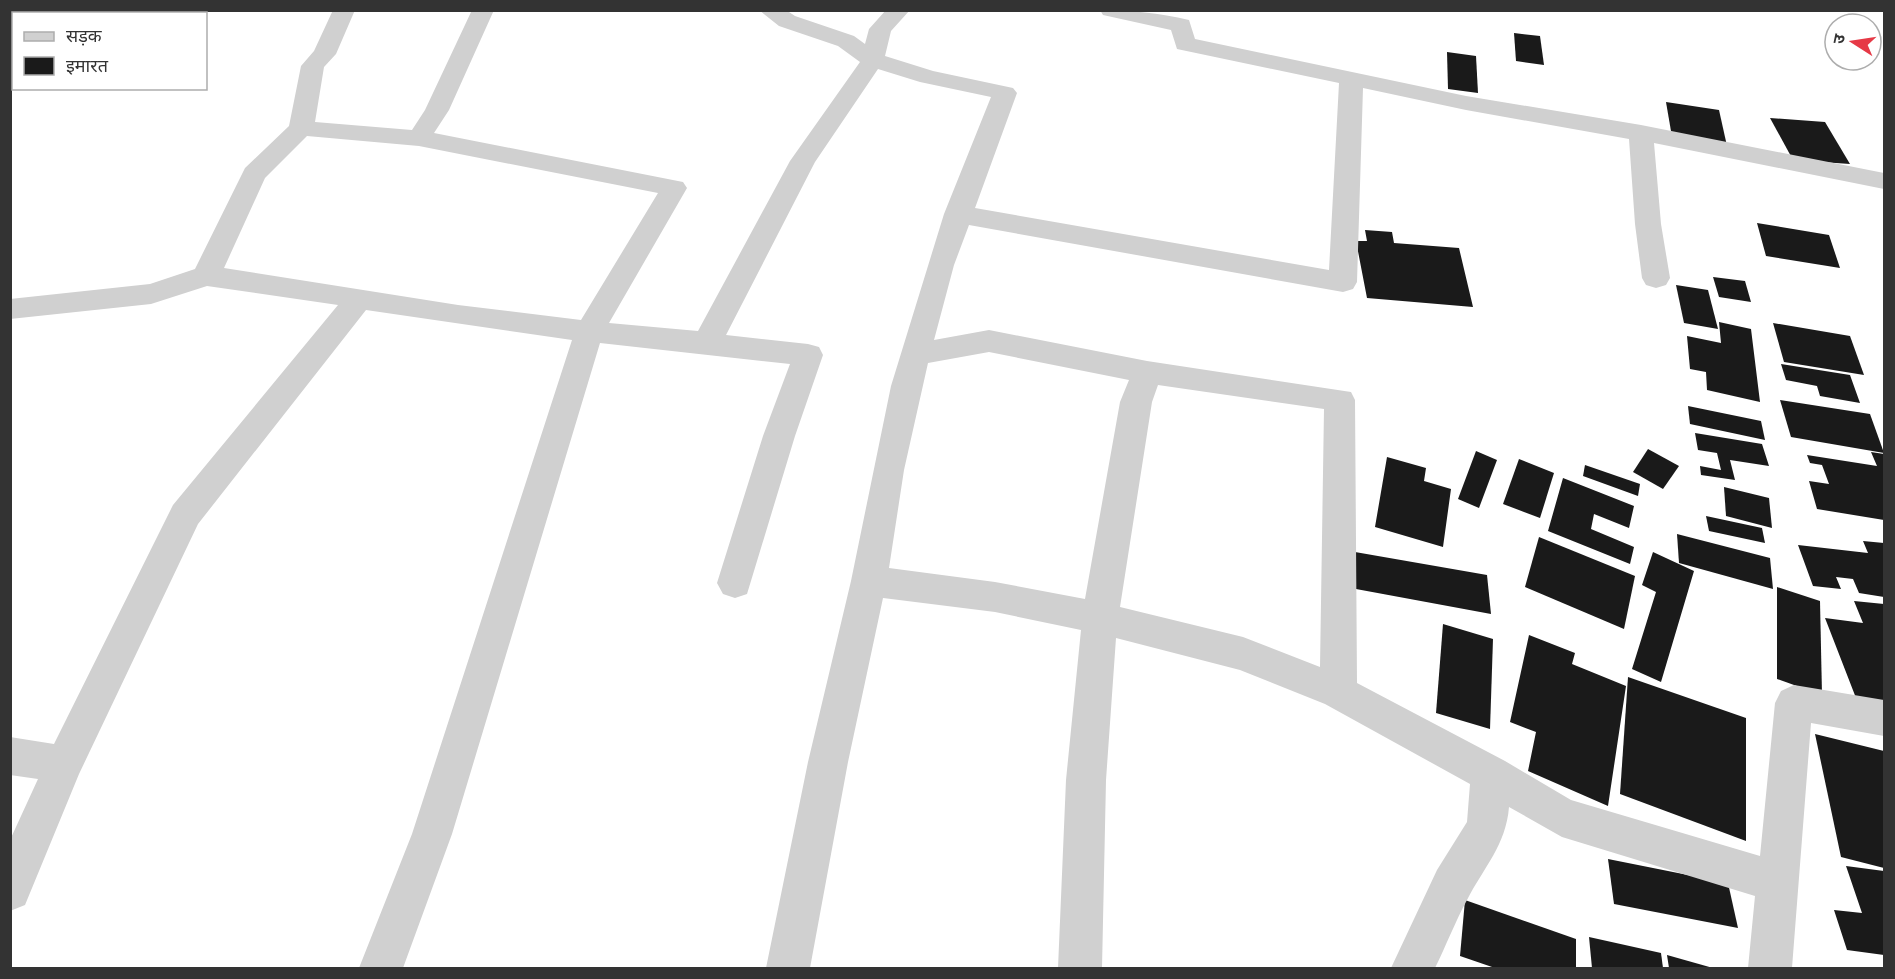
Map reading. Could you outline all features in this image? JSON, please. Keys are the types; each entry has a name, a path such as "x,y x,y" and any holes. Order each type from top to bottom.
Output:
{"street":[{"path":"206,276 254,174 301,128 313,66 324,54 344,10"},
{"path":"419,138 437,110 483,10"},
{"path":"770,10 787,21 846,41 873,60 928,77 1005,93 957,214 915,354 888,470 869,581 828,762 788,969"},
{"path":"707,343 803,162 873,60 880,29 899,10"},
{"path":"1111,10 1181,25 1185,44 1467,103 1641,133 1884,181"},
{"path":"957,214 1343,282 1352,78"},
{"path":"301,128 419,138 674,188 589,332 432,834 381,969"},
{"path":"1641,133 1648,224 1656,278"},
{"path":"10,309 95,298 151,294 206,276 360,298 458,315 589,332 808,355 779,436 735,584"},
{"path":"10,890 64,764 185,515 360,298"},
{"path":"915,354 989,341 1147,372 1340,400 1338,692"},
{"path":"1080,969 1086,780 1100,618 1136,402 1147,372"},
{"path":"869,581 995,597 1100,618 1243,654 1338,692 1491,774 1562,817 1778,882"},
{"path":"1770,969 1794,703 1884,718"},
{"path":"10,756 64,764"},
{"path":"1413,969 1452,885 1487,828 1491,774"}],"building":[{"path":"1514,33 1540,36 1544,65 1516,61"},
{"path":"1447,52 1476,56 1478,93 1448,89"},
{"path":"1666,102 1719,110 1727,146 1672,137"},
{"path":"1770,118 1825,122 1850,164 1793,160"},
{"path":"1757,223 1829,235 1840,268 1766,256"},
{"path":"1365,230 1392,232 1394,243 1459,248 1473,307 1367,298 1356,241 1367,241"},
{"path":"1713,277 1745,281 1751,302 1719,297"},
{"path":"1676,285 1708,290 1718,329 1684,323"},
{"path":"1719,322 1751,329 1760,402 1707,390 1706,372 1690,369 1687,336 1721,343"},
{"path":"1773,323 1850,336 1864,375 1784,362"},
{"path":"1781,364 1850,375 1860,403 1820,396 1817,386 1786,380"},
{"path":"1780,400 1870,414 1884,453 1791,437"},
{"path":"1688,406 1761,421 1765,440 1690,424"},
{"path":"1695,433 1762,444 1769,466 1730,460 1735,480 1701,475 1700,466 1721,470 1717,453 1698,450"},
{"path":"1648,449 1679,466 1663,489 1633,472"},
{"path":"1476,451 1497,460 1479,508 1458,499"},
{"path":"1871,452 1884,454 1884,520 1817,509 1809,481 1829,484 1822,465 1810,463 1807,455 1877,466"},
{"path":"1387,457 1426,468 1424,481 1451,489 1443,547 1375,527"},
{"path":"1519,459 1554,473 1540,518 1503,504"},
{"path":"1585,465 1640,484 1638,496 1583,476"},
{"path":"1563,478 1634,506 1629,528 1594,514 1591,529 1634,547 1630,564 1548,531"},
{"path":"1724,487 1769,498 1772,528 1726,516"},
{"path":"1706,516 1762,528 1765,543 1709,531"},
{"path":"1677,534 1770,558 1773,589 1679,563"},
{"path":"1539,537 1635,576 1624,629 1525,587"},
{"path":"1863,541 1884,543 1884,597 1859,593 1853,579 1836,577 1841,589 1813,586 1798,545 1868,553"},
{"path":"1355,552 1487,575 1491,614 1356,589"},
{"path":"1653,552 1694,571 1661,682 1632,669 1656,592 1642,585"},
{"path":"1777,587 1820,601 1822,695 1777,679"},
{"path":"1854,601 1884,604 1884,702 1856,698 1825,618 1863,623"},
{"path":"1443,624 1493,639 1490,729 1436,713"},
{"path":"1529,635 1575,653 1572,664 1626,686 1608,806 1528,771 1536,732 1510,722"},
{"path":"1628,677 1746,718 1746,841 1620,794"},
{"path":"1815,734 1884,751 1884,868 1841,857"},
{"path":"1608,859 1728,883 1738,928 1614,904"},
{"path":"1846,866 1884,871 1884,955 1847,950 1834,910 1862,913"},
{"path":"1465,900 1576,939 1576,968 1495,968 1460,956"},
{"path":"1589,937 1661,953 1663,968 1592,968"},
{"path":"1667,955 1713,968 1669,968"}]}
